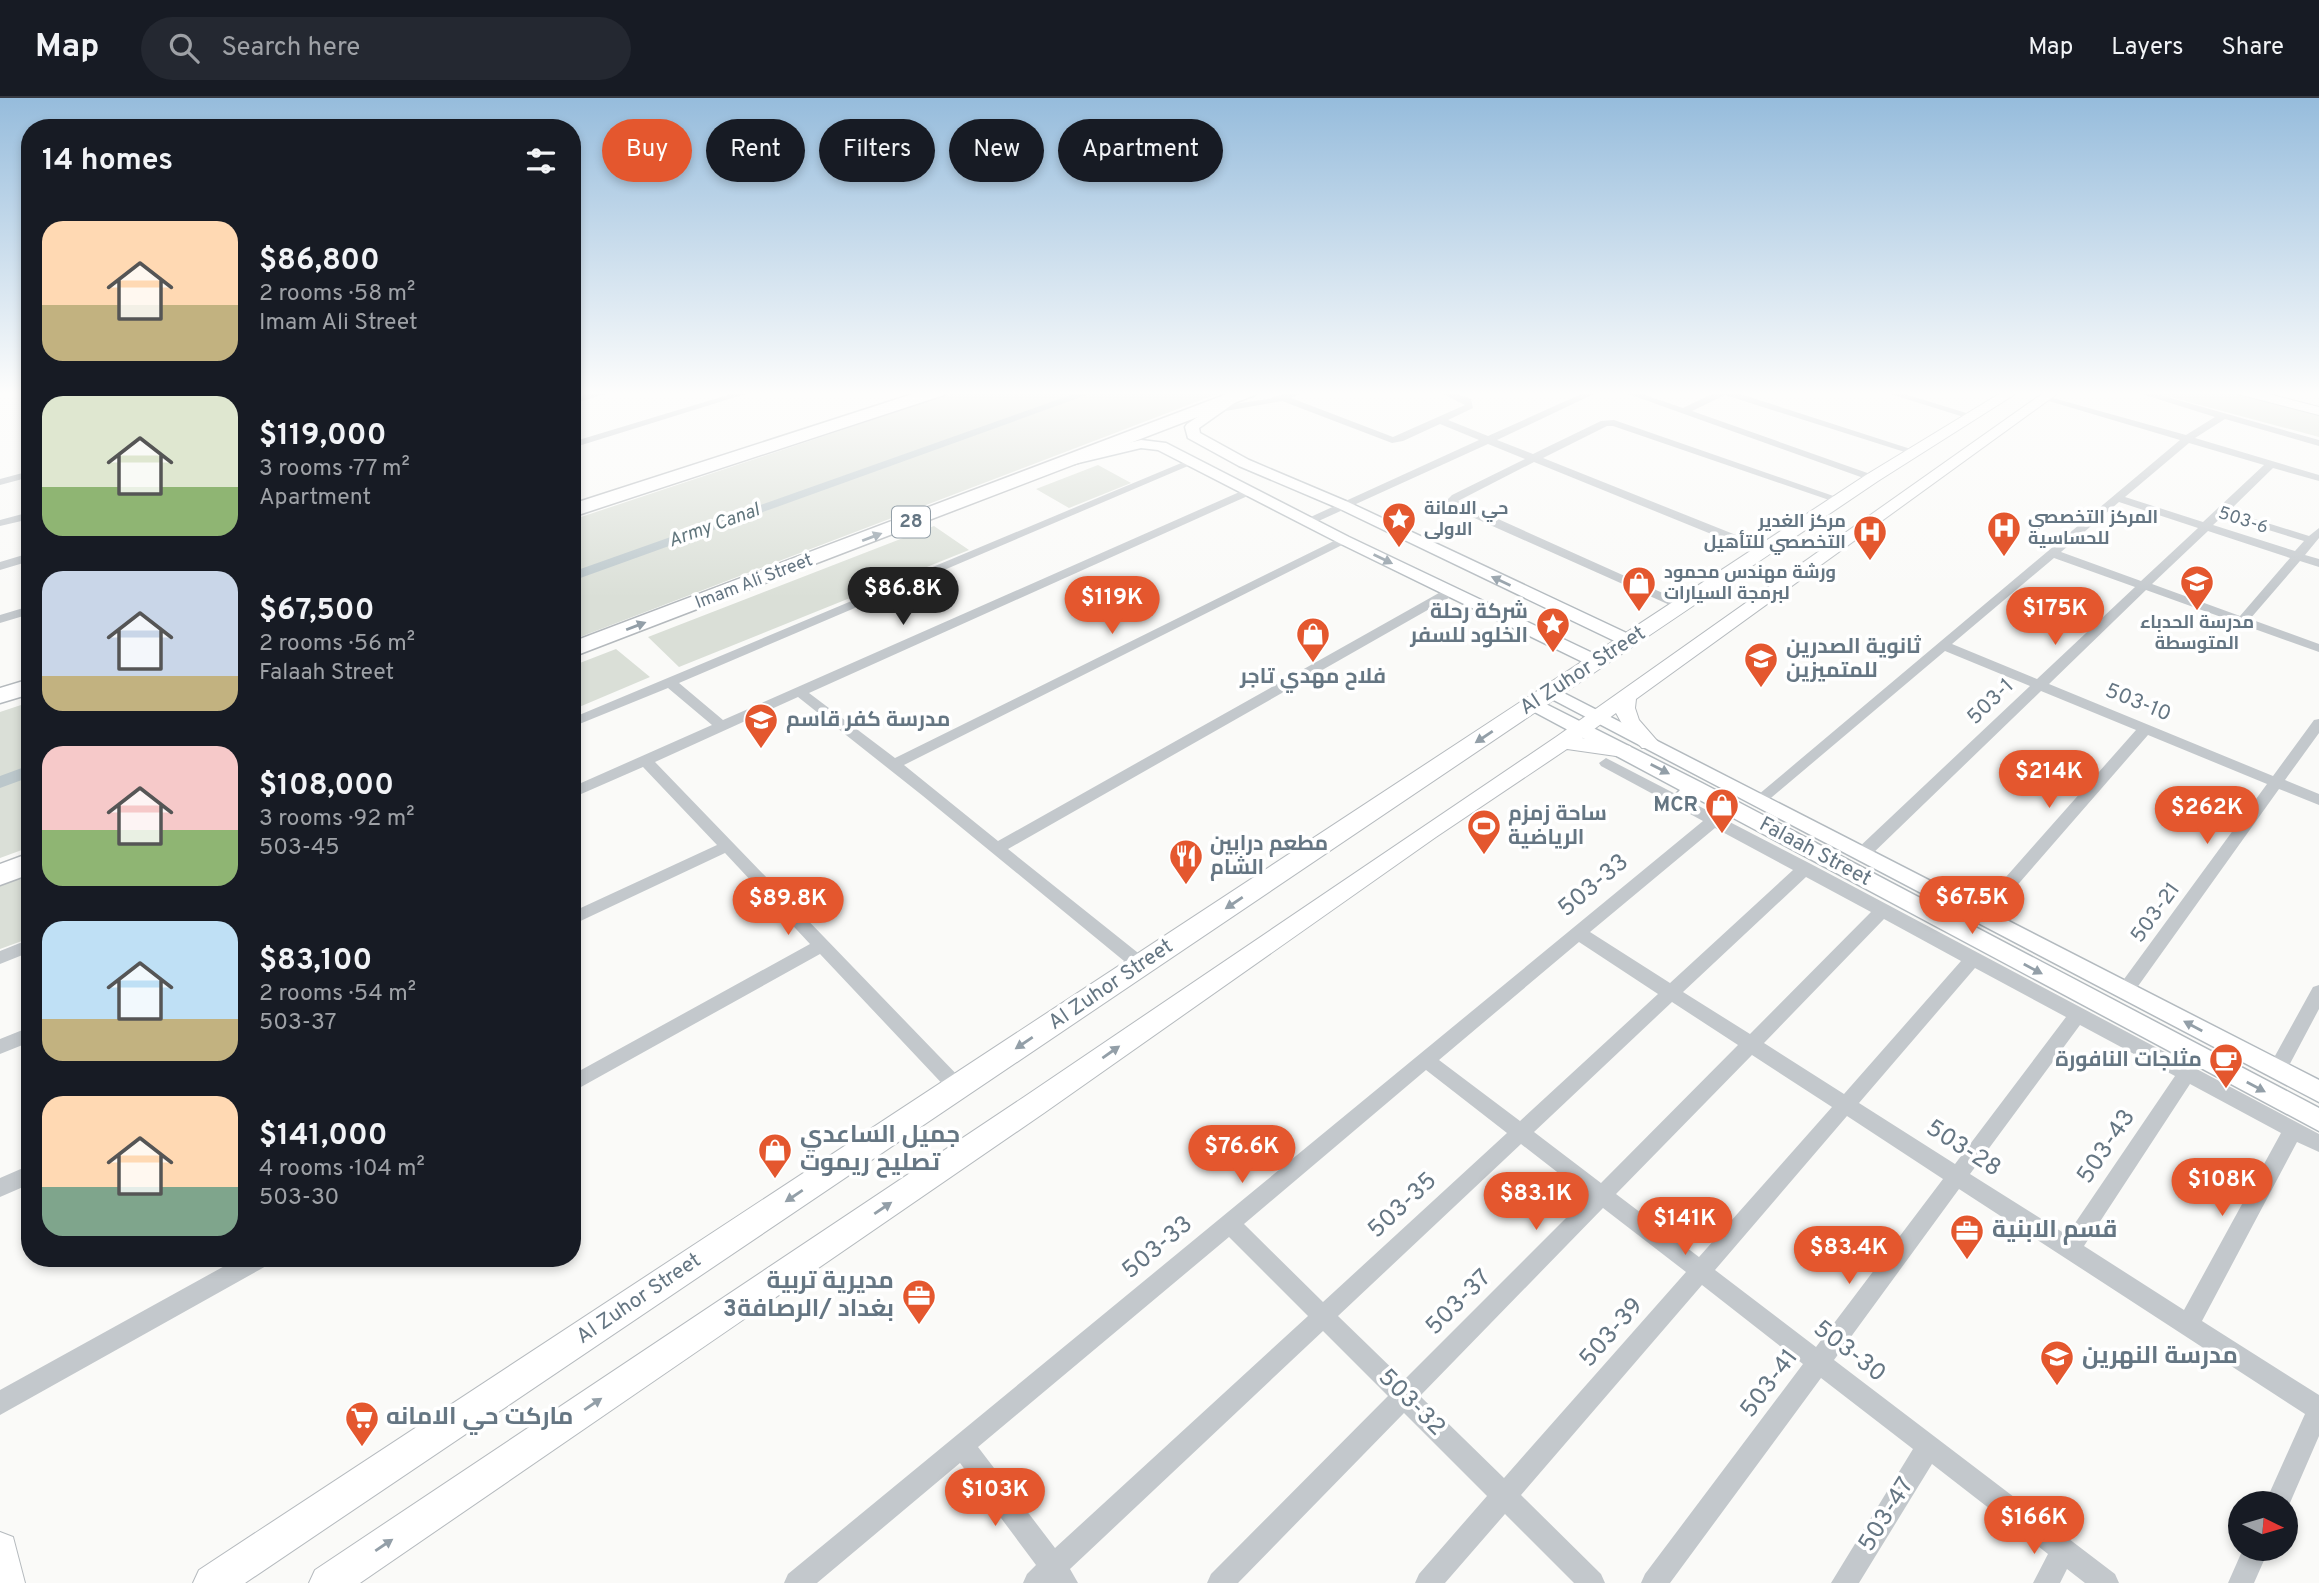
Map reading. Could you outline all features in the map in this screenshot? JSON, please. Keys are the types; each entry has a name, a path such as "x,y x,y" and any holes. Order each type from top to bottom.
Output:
{"highway":[{"path":"581,508 727,460"},
{"name":"Imam Ali Street","path":"581,647 1073,460"},
{"path":"0,696 21,690"},
{"path":"0,875 21,867"}],"main road":[{"name":"Al Zuhor Street","path":"201,1583 223,1575 1762,550 1902,460"},
{"name":"Al Zuhor Street","path":"328,1583 1034,1105 1580,729 1956,460"},
{"path":"1628,694 1624,713 1648,743"}],"street":[{"path":"1185,460 1597,662"},
{"path":"1239,460 1343,505 1629,641"},
{"path":"1308,522 1441,460"},
{"path":"1528,460 1452,501 1456,506 1681,606"},
{"path":"1538,460 1762,550"},
{"path":"1723,460 1839,500"},
{"path":"1822,460 1872,478"},
{"path":"1759,800 2162,460"},
{"path":"2259,460 2319,478"},
{"path":"581,719 1190,463"},
{"name":"503-1","path":"1862,854 2271,464"},
{"path":"0,474 21,468"},
{"path":"0,482 21,476"},
{"path":"581,789 1248,492"},
{"name":"503-6","path":"2117,498 2319,563"},
{"path":"2221,512 2315,535 2242,621"},
{"path":"0,523 21,517"},
{"path":"895,764 1344,540"},
{"path":"2052,553 2319,648"},
{"path":"0,566 21,560"},
{"path":"996,849 1450,592"},
{"path":"0,619 21,613"},
{"name":"503-10","path":"1942,645 2319,800"},
{"path":"671,683 722,727"},
{"path":"800,692 895,764 1141,965"},
{"name":"Falaah Street","path":"1543,698 1615,757 2319,1120"},
{"name":"503-21","path":"2125,991 2319,723"},
{"name":"Falaah Street","path":"1580,729 1648,743 2319,1092"},
{"path":"1981,916 2145,729"},
{"path":"646,761 957,1087"},
{"path":"1687,795 1714,820 2319,1144"},
{"name":"503-33","path":"797,1583 1714,820"},
{"path":"581,915 727,846"},
{"name":"503-35","path":"1051,1578 1323,1316 1805,868"},
{"name":"503-37","path":"1220,1583 1883,910"},
{"name":"503-28","path":"1578,933 2319,1409"},
{"path":"581,1079 822,945"},
{"path":"0,958 21,949"},
{"name":"503-39","path":"1428,1583 1973,958"},
{"path":"2277,1070 2319,992"},
{"name":"503-41","path":"1654,1583 2078,1014"},
{"path":"0,1047 21,1038"},
{"name":"503-30","path":"1426,1060 2106,1583"},
{"name":"503-43","path":"2070,1249 2187,1073"},
{"path":"2188,1325 2294,1130"},
{"path":"0,1188 21,1178"},
{"name":"503-32","path":"1229,1223 1592,1583"},
{"path":"0,1403 244,1267"},
{"path":"2282,1491 2319,1409"},
{"path":"962,1446 1051,1578"},
{"name":"503-47","path":"1844,1583 1929,1446"},
{"path":"2046,1583 2064,1550"},
{"path":"2241,1583 2251,1561"}],"shaded area":[{"path":"751,460 1043,460 581,637 581,517"},
{"path":"1098,465 1131,483 1069,508 1036,489"},
{"path":"934,526 969,550 679,667 648,637"},
{"path":"616,649 650,677 581,706 581,663"},
{"path":"21,705 21,850 0,858 0,712"},
{"path":"21,878 21,941 0,949 0,886"}],"waterway":[{"name":"Army Canal","path":"581,574 898,460"},
{"name":"Army Canal","path":"0,782 21,774"}],"place":[{"name":"حي الامانة الاولى","path":"1399,549"},
{"name":"المركز التخصصي للحساسية","path":"2004,558"},
{"name":"مركز الغدير التخصصي للتأهيل","path":"1870,562"},
{"name":"مدرسة الحدباء المتوسطة","path":"2197,612"},
{"name":"ورشة مهندس محمود لبرمجة السيارات","path":"1639,613"},
{"name":"شركة رحلة الخلود للسفر","path":"1553,654"},
{"name":"فلاح مهدي تاجر","path":"1313,664"},
{"name":"ثانوية الصدرين للمتميزين","path":"1761,689"},
{"name":"مدرسة كفر قاسم","path":"761,750"},
{"name":"MCR","path":"1722,835"},
{"name":"ساحة زمزم الرياضية","path":"1484,856"},
{"name":"مطعم درابين الشام","path":"1186,886"},
{"name":"مثلجات النافورة","path":"2226,1090"},
{"name":"جميل الساعدي تصليح ريموت","path":"775,1180"},
{"name":"قسم الابنية","path":"1967,1261"},
{"name":"مديرية تربية بغداد /الرصافة3","path":"919,1326"},
{"name":"مدرسة النهرين","path":"2057,1387"},
{"name":"ماركت حي الامانه","path":"362,1448"}]}
